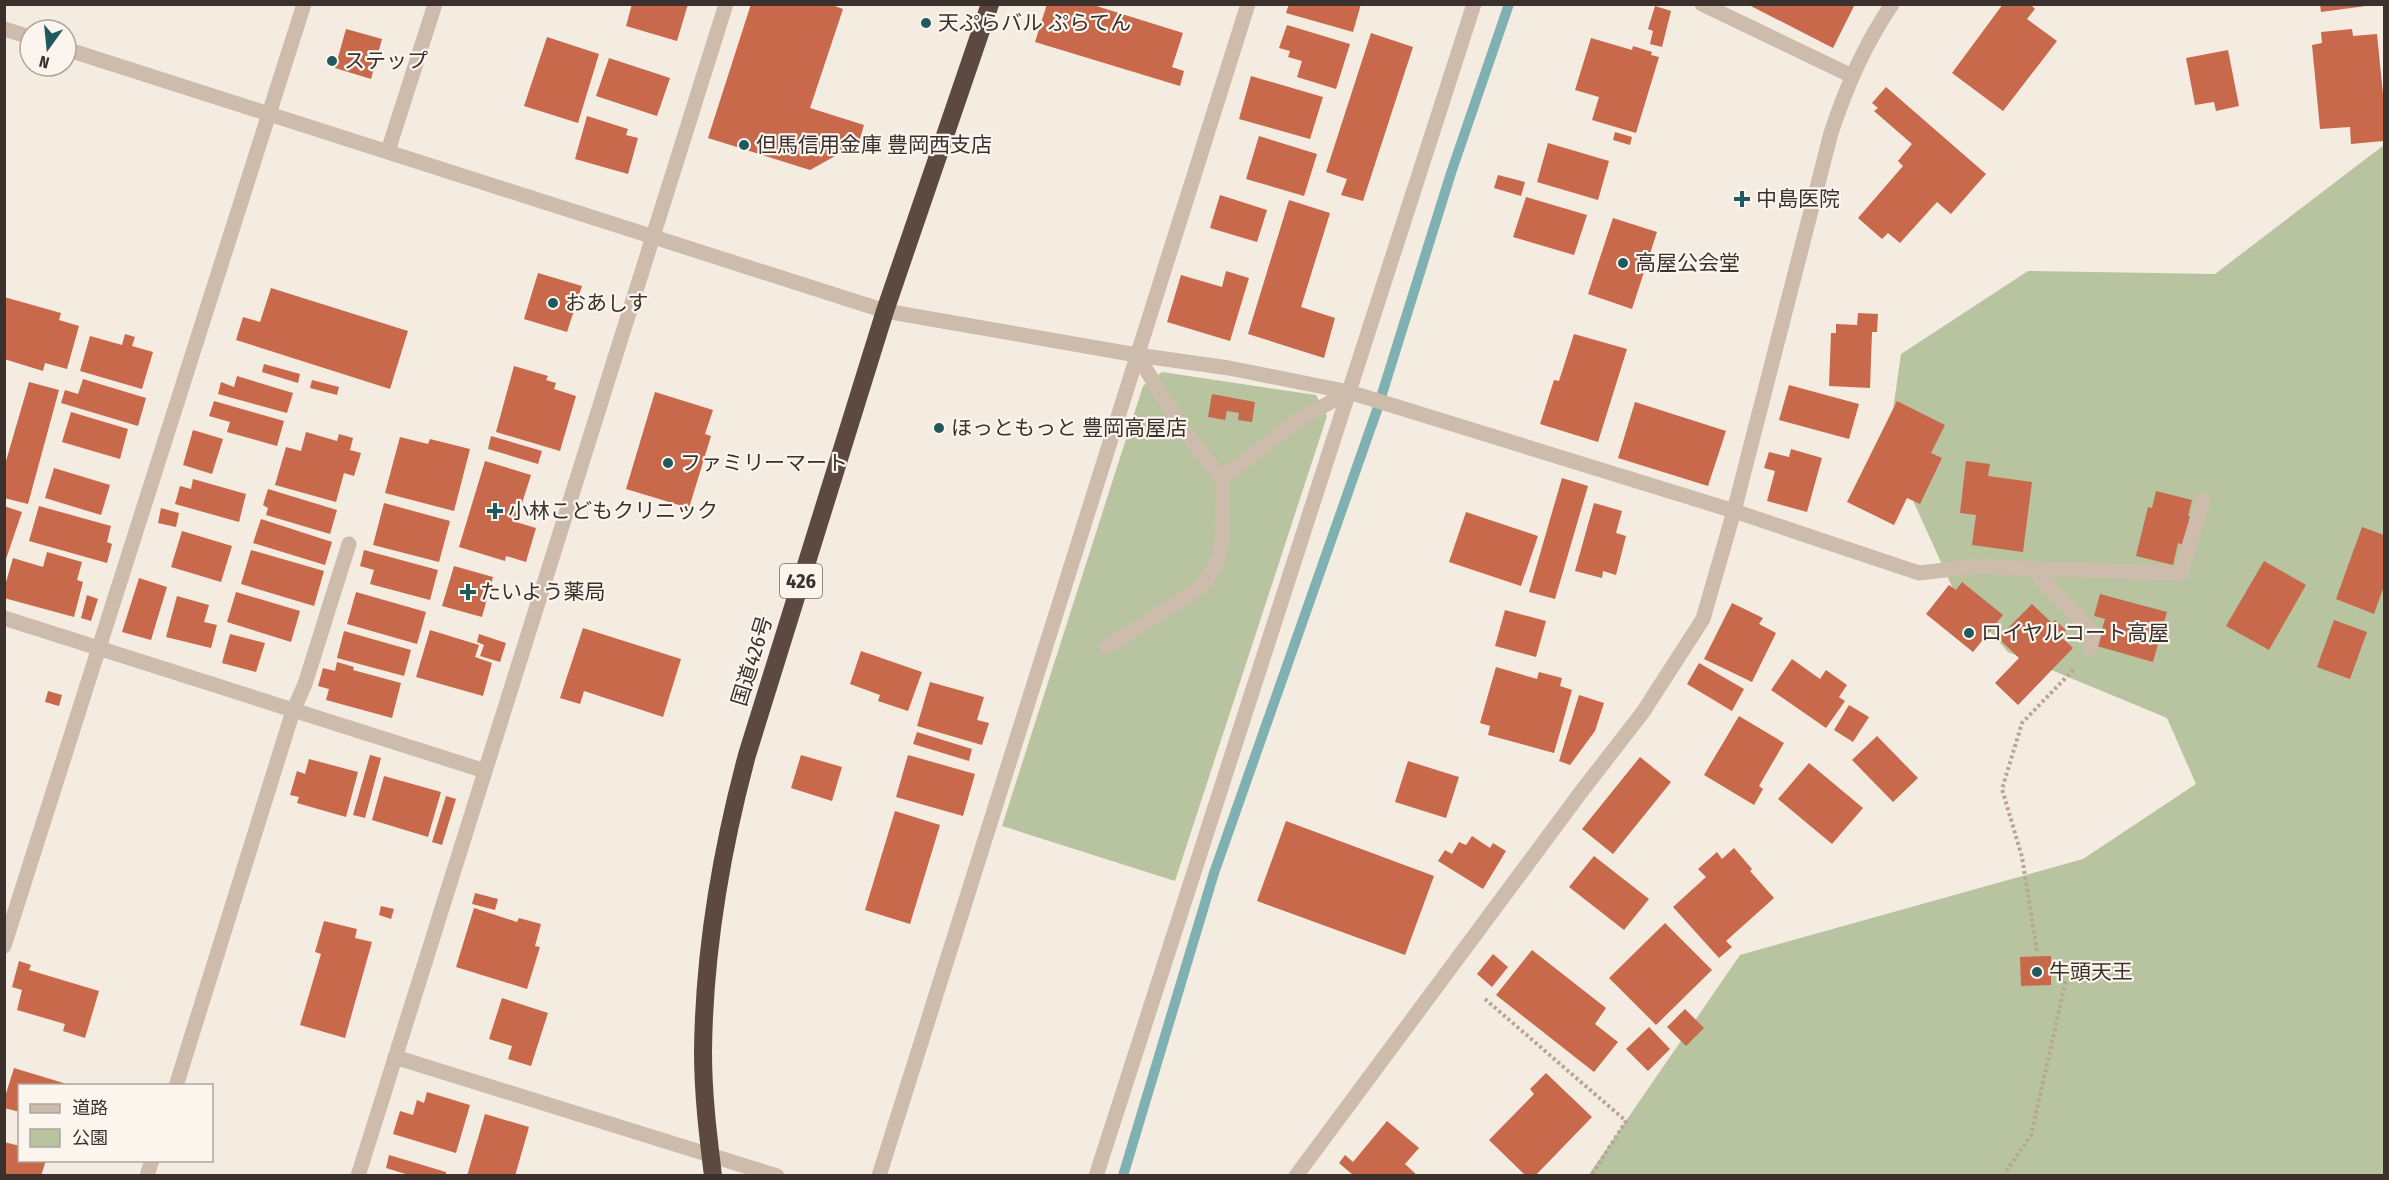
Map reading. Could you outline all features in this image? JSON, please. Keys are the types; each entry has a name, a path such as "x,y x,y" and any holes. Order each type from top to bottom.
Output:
{"highway":[{"name":"国道426号","path":"713,1176 703,1053 706,989 720,868 747,755 885,311 990,4"}],"street":[{"path":"4,946 304,4"},
{"path":"388,151 435,4"},
{"path":"358,1176 726,4"},
{"path":"879,1176 1248,4"},
{"path":"1096,1176 1352,394 1474,4"},
{"path":"1702,4 1852,76"},
{"path":"1296,1176 1643,712 1703,619 1734,511 1831,133 1852,76 1892,4"},
{"path":"78,53 885,311 1229,369 1352,394 1734,511 1919,573 1979,566 2181,573 2203,500"},
{"path":"1106,647 1197,590 1211,574 1219,555 1223,531 1222,478 1182,428 1137,355"},
{"path":"1222,478 1298,420 1352,394"},
{"path":"177,1084 293,711 305,684 349,544"},
{"path":"2032,569 2094,633 2090,648"},
{"path":"4,618 485,771"},
{"path":"395,1057 777,1176"}],"path":[{"path":"2037,951 2022,857 2002,789 2022,723 2057,687"},
{"path":"2003,1176 2031,1136 2066,980"},
{"path":"1485,999 1626,1121 1591,1176"}],"green space":[{"path":"2384,145 2384,1175 1588,1176 1740,955 2083,859 2196,784 2167,718 2008,652 1954,591 1888,445 1901,354 2028,271 2215,274"},
{"path":"1162,372 1316,395 1327,416 1175,881 1002,826 1143,386"}],"building":[{"path":"632,4 688,4 677,41 626,26"},
{"path":"751,4 829,4 843,9 810,108 864,125 856,152 848,149 810,170 708,138"},
{"path":"1047,4 1090,4 1183,33 1172,67 1184,71 1180,86 1035,42"},
{"path":"1289,4 1361,4 1353,32 1286,13"},
{"path":"1747,4 1851,4 1854,6 1833,48"},
{"path":"2003,4 2030,4 2035,9 2027,19 2057,41 2003,111 1952,73"},
{"path":"2320,4 2366,4 2366,6 2321,12"},
{"path":"1655,6 1671,11 1662,47 1650,44 1653,31 1648,29"},
{"path":"1287,25 1350,44 1336,89 1297,77 1302,61 1288,57 1290,51 1279,48"},
{"path":"346,29 382,39 371,79 335,68"},
{"path":"2352,29 2353,36 2377,34 2384,104 2384,141 2351,144 2350,127 2320,129 2312,45 2322,43 2321,32"},
{"path":"1371,33 1413,47 1363,201 1341,195 1347,179 1326,172"},
{"path":"547,37 599,54 578,123 524,106"},
{"path":"1591,38 1632,50 1633,46 1652,52 1651,55 1659,57 1636,133 1592,120 1599,97 1575,90"},
{"path":"2228,50 2239,106 2216,111 2214,102 2195,105 2186,58"},
{"path":"609,58 670,78 657,116 596,96"},
{"path":"1251,76 1323,97 1310,139 1239,119"},
{"path":"1886,87 1986,174 1951,214 1937,202 1900,243 1888,233 1882,239 1858,218 1903,166 1898,161 1912,144 1874,111 1878,108 1872,103"},
{"path":"587,116 628,129 626,135 638,138 628,174 575,159"},
{"path":"1615,132 1632,137 1630,145 1613,140"},
{"path":"1259,136 1317,154 1304,196 1246,179"},
{"path":"1548,143 1609,161 1598,200 1537,182"},
{"path":"1498,175 1525,182 1521,196 1494,188"},
{"path":"1220,195 1267,210 1257,242 1210,228"},
{"path":"1526,197 1587,215 1574,255 1513,237"},
{"path":"1289,200 1330,213 1301,307 1335,318 1324,358 1248,334"},
{"name":"高屋公会堂","path":"1613,218 1657,232 1632,309 1588,294"},
{"path":"1226,271 1249,278 1230,341 1167,322 1181,275 1222,287"},
{"name":"おあしす","path":"538,273 582,286 567,332 524,319"},
{"path":"271,288 408,331 390,389 236,340 243,317 260,322"},
{"path":"4,297 61,313 59,320 79,326 67,369 45,363 43,371 4,359"},
{"path":"1858,313 1878,314 1877,332 1872,332 1870,388 1829,386 1831,333 1836,333 1836,324 1857,325"},
{"path":"125,334 135,337 132,346 153,352 142,389 80,371 90,336 122,345"},
{"path":"1574,334 1627,349 1598,442 1540,424 1554,380 1559,381"},
{"path":"264,364 300,374 298,383 262,372"},
{"path":"514,366 548,376 546,380 556,383 554,389 576,396 560,451 496,432"},
{"path":"237,376 293,393 287,413 218,394 221,382 234,387"},
{"path":"83,379 146,398 138,426 61,403 65,390 78,394"},
{"path":"312,380 339,387 337,395 310,388"},
{"path":"29,382 59,390 28,504 4,498 4,468"},
{"path":"1789,385 1859,404 1849,439 1779,420"},
{"name":"ファミリーマート","path":"655,392 713,410 705,434 711,436 689,508 626,489"},
{"path":"1212,394 1255,402 1252,422 1238,420 1239,413 1227,411 1225,420 1208,417"},
{"path":"214,401 284,421 277,446 227,432 230,422 209,416"},
{"path":"1897,401 1945,425 1931,453 1942,458 1920,504 1907,498 1894,525 1847,502"},
{"path":"1635,402 1726,431 1708,486 1618,458"},
{"path":"71,412 128,429 120,459 62,442"},
{"path":"193,430 223,439 212,474 183,465"},
{"path":"306,432 337,441 339,434 353,438 350,450 361,453 354,476 344,473 336,502 275,485 286,447 301,451"},
{"path":"491,436 542,451 538,464 488,449"},
{"path":"400,437 428,444 430,439 470,449 454,511 385,493"},
{"path":"1791,449 1822,458 1807,512 1767,501 1775,471 1764,468 1769,452 1789,457"},
{"path":"485,461 531,475 516,522 536,528 526,562 506,556 505,561 459,547"},
{"path":"1966,461 1990,464 1988,476 2032,482 2023,552 1972,545 1976,515 1960,513"},
{"path":"54,468 110,485 101,515 45,498"},
{"path":"1562,478 1588,486 1555,599 1529,592"},
{"path":"193,479 246,494 239,522 175,504 180,486 191,489"},
{"path":"268,489 337,510 330,534 266,515 268,508 263,505"},
{"path":"2156,491 2192,500 2183,545 2178,543 2173,565 2136,556 2148,507 2152,508"},
{"path":"384,503 450,521 439,562 373,545"},
{"path":"1594,503 1622,511 1616,533 1626,536 1616,575 1603,571 1602,578 1575,571"},
{"path":"4,506 22,512 5,562 4,562"},
{"path":"39,506 111,526 107,542 112,544 107,563 29,541"},
{"path":"161,508 179,513 176,527 158,523"},
{"path":"1466,512 1538,536 1521,586 1449,562"},
{"path":"261,519 332,542 325,565 253,543"},
{"path":"2362,527 2384,535 2384,586 2374,614 2336,599"},
{"path":"182,531 232,546 221,582 171,567"},
{"path":"251,550 324,571 314,606 241,584"},
{"path":"364,550 438,570 430,600 370,584 374,570 360,566"},
{"path":"47,552 82,562 77,580 83,582 74,617 4,598 4,589 13,558 43,567"},
{"path":"2264,561 2306,585 2269,650 2226,626"},
{"name":"たいよう薬局","path":"454,566 493,577 482,617 442,606"},
{"path":"139,578 167,587 151,640 122,632"},
{"name":"ロイヤルコート高屋","path":"1962,582 2003,615 1973,652 1926,614 1949,585 1956,590"},
{"path":"236,592 300,611 291,642 227,622"},
{"path":"356,592 426,612 417,644 347,624"},
{"path":"2100,594 2167,612 2153,662 2097,646 2105,619 2094,616"},
{"path":"87,595 98,599 91,621 81,618"},
{"path":"177,596 209,605 204,622 217,625 211,648 166,637"},
{"path":"1732,603 1763,618 1759,624 1776,633 1752,682 1704,659"},
{"path":"2032,604 2052,623 2055,620 2066,630 2060,636 2073,648 2018,705 1995,683 2019,658 1998,638"},
{"path":"1505,610 1546,621 1536,657 1495,646"},
{"path":"2334,620 2367,632 2350,679 2317,667"},
{"path":"583,628 681,659 663,717 584,691 580,704 560,698"},
{"path":"430,630 479,645 475,657 492,663 483,696 416,677"},
{"path":"344,631 411,650 404,676 337,658"},
{"path":"230,634 265,643 256,672 222,663"},
{"path":"479,634 506,643 500,662 480,656 484,645 477,642"},
{"path":"861,651 922,672 908,711 878,701 880,695 850,684"},
{"path":"1792,659 1820,679 1826,670 1847,685 1839,697 1845,701 1826,728 1771,690"},
{"path":"337,662 354,667 353,670 401,683 392,718 326,700 329,689 318,686 323,668 335,671"},
{"path":"1699,663 1744,689 1732,711 1687,684"},
{"path":"1496,667 1537,679 1539,672 1562,678 1560,686 1572,690 1554,753 1488,735 1490,726 1480,723"},
{"path":"930,682 984,697 977,720 989,723 982,745 917,726"},
{"path":"48,691 62,695 59,706 45,702"},
{"path":"1579,695 1604,703 1595,731 1570,765 1559,761"},
{"path":"1849,705 1869,717 1853,742 1834,730"},
{"path":"1739,716 1784,743 1759,786 1763,789 1754,805 1704,775"},
{"path":"917,732 972,749 969,761 913,744"},
{"path":"1877,736 1918,778 1893,802 1852,760"},
{"path":"370,755 381,758 365,818 353,815"},
{"path":"801,755 842,767 832,801 791,788"},
{"path":"908,755 975,774 963,816 896,797"},
{"path":"1640,757 1671,782 1613,854 1582,829"},
{"path":"309,759 358,772 346,817 297,803 299,797 290,795 297,771 305,774"},
{"path":"1408,761 1459,777 1446,818 1395,802"},
{"path":"1809,763 1863,808 1832,844 1778,799"},
{"path":"384,776 441,792 428,837 372,820"},
{"path":"446,796 456,799 442,845 432,842"},
{"path":"895,811 940,825 910,924 865,910"},
{"path":"1286,821 1434,876 1405,955 1257,901"},
{"path":"1472,836 1490,848 1493,843 1506,851 1483,889 1438,861 1445,850 1452,854 1459,842 1466,845"},
{"path":"1734,848 1752,869 1750,871 1774,898 1726,941 1732,947 1719,958 1673,907 1706,877 1698,869 1717,852 1722,859"},
{"path":"1594,856 1649,899 1624,930 1569,887"},
{"path":"475,893 498,899 495,910 472,904"},
{"path":"381,906 394,909 391,919 379,915"},
{"path":"474,908 517,922 519,918 541,924 535,946 540,947 527,989 456,967"},
{"path":"324,921 357,929 355,938 372,942 345,1038 300,1025 321,954 315,952"},
{"path":"1665,923 1712,970 1656,1025 1609,978"},
{"path":"1532,950 1606,1008 1595,1024 1618,1042 1594,1072 1496,995"},
{"path":"1493,954 1508,967 1492,987 1477,974"},
{"path":"2051,956 2051,985 2021,986 2020,957"},
{"path":"19,961 31,965 29,970 99,991 85,1038 63,1031 65,1024 17,1010 22,990 12,987"},
{"path":"502,998 548,1013 531,1066 508,1059 512,1046 489,1039"},
{"path":"1685,1009 1704,1028 1686,1046 1667,1027"},
{"path":"1649,1027 1670,1049 1648,1071 1626,1049"},
{"path":"14,1068 67,1084 18,1084 18,1112 4,1108 4,1100"},
{"path":"1546,1073 1592,1117 1535,1176 1526,1176 1489,1140 1534,1094 1530,1089"},
{"path":"427,1092 470,1105 456,1153 393,1134 400,1111 413,1115 417,1100 424,1103"},
{"path":"485,1114 529,1127 515,1176 467,1176"},
{"path":"1387,1121 1419,1148 1405,1164 1418,1176 1354,1176 1339,1163 1345,1155 1353,1162"},
{"path":"4,1142 18,1146 18,1162 45,1162 41,1176 4,1176"},
{"path":"389,1155 446,1172 446,1176 412,1176 386,1168"}],"waterway":[{"path":"1123,1176 1214,873 1377,410 1451,173 1509,4"}],"place":[{"name":"天ぷらバル ぷらてん","path":"926,23"},
{"name":"ステップ","path":"332,61"},
{"name":"但馬信用金庫 豊岡西支店","path":"744,145"},
{"name":"中島医院","path":"1742,199"},
{"name":"高屋公会堂","path":"1623,263"},
{"name":"おあしす","path":"553,303"},
{"name":"ほっともっと 豊岡高屋店","path":"939,428"},
{"name":"ファミリーマート","path":"668,463"},
{"name":"小林こどもクリニック","path":"495,511"},
{"name":"たいよう薬局","path":"468,592"},
{"name":"ロイヤルコート高屋","path":"1969,633"},
{"name":"牛頭天王","path":"2037,972"}]}
